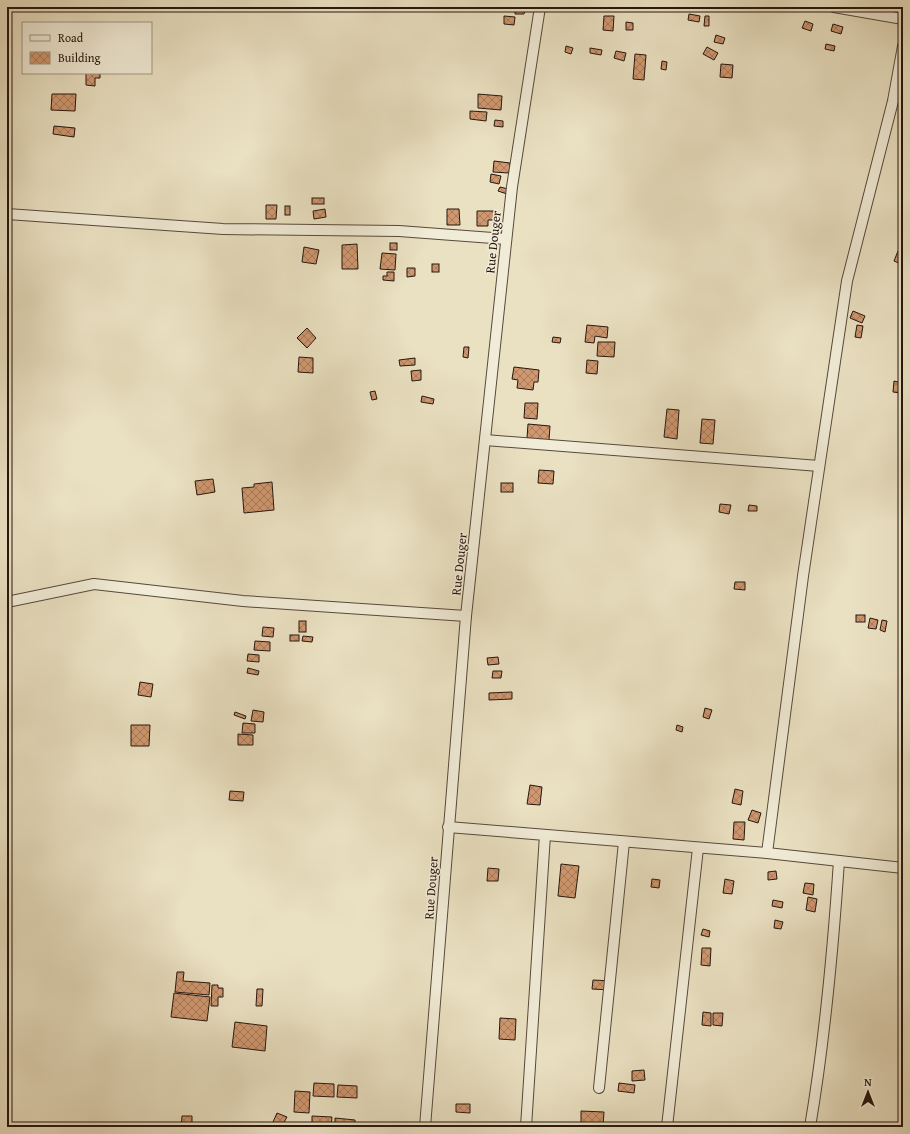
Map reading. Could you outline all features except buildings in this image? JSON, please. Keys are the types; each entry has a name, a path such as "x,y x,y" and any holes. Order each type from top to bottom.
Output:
{"street":[{"name":"Rue Douger","path":"425,1127 466,616 512,187 540,7"},
{"path":"834,8 903,19"},
{"path":"767,853 803,576 847,281 893,102 903,46"},
{"path":"7,214 223,229 398,231 506,239"},
{"path":"485,440 819,466"},
{"path":"7,602 94,584 243,602 466,616"},
{"path":"448,827 767,853 903,868"},
{"path":"526,1127 545,835"},
{"path":"599,1088 624,842"},
{"path":"667,1127 698,848"},
{"path":"810,1127 822,1054 839,861"}]}
